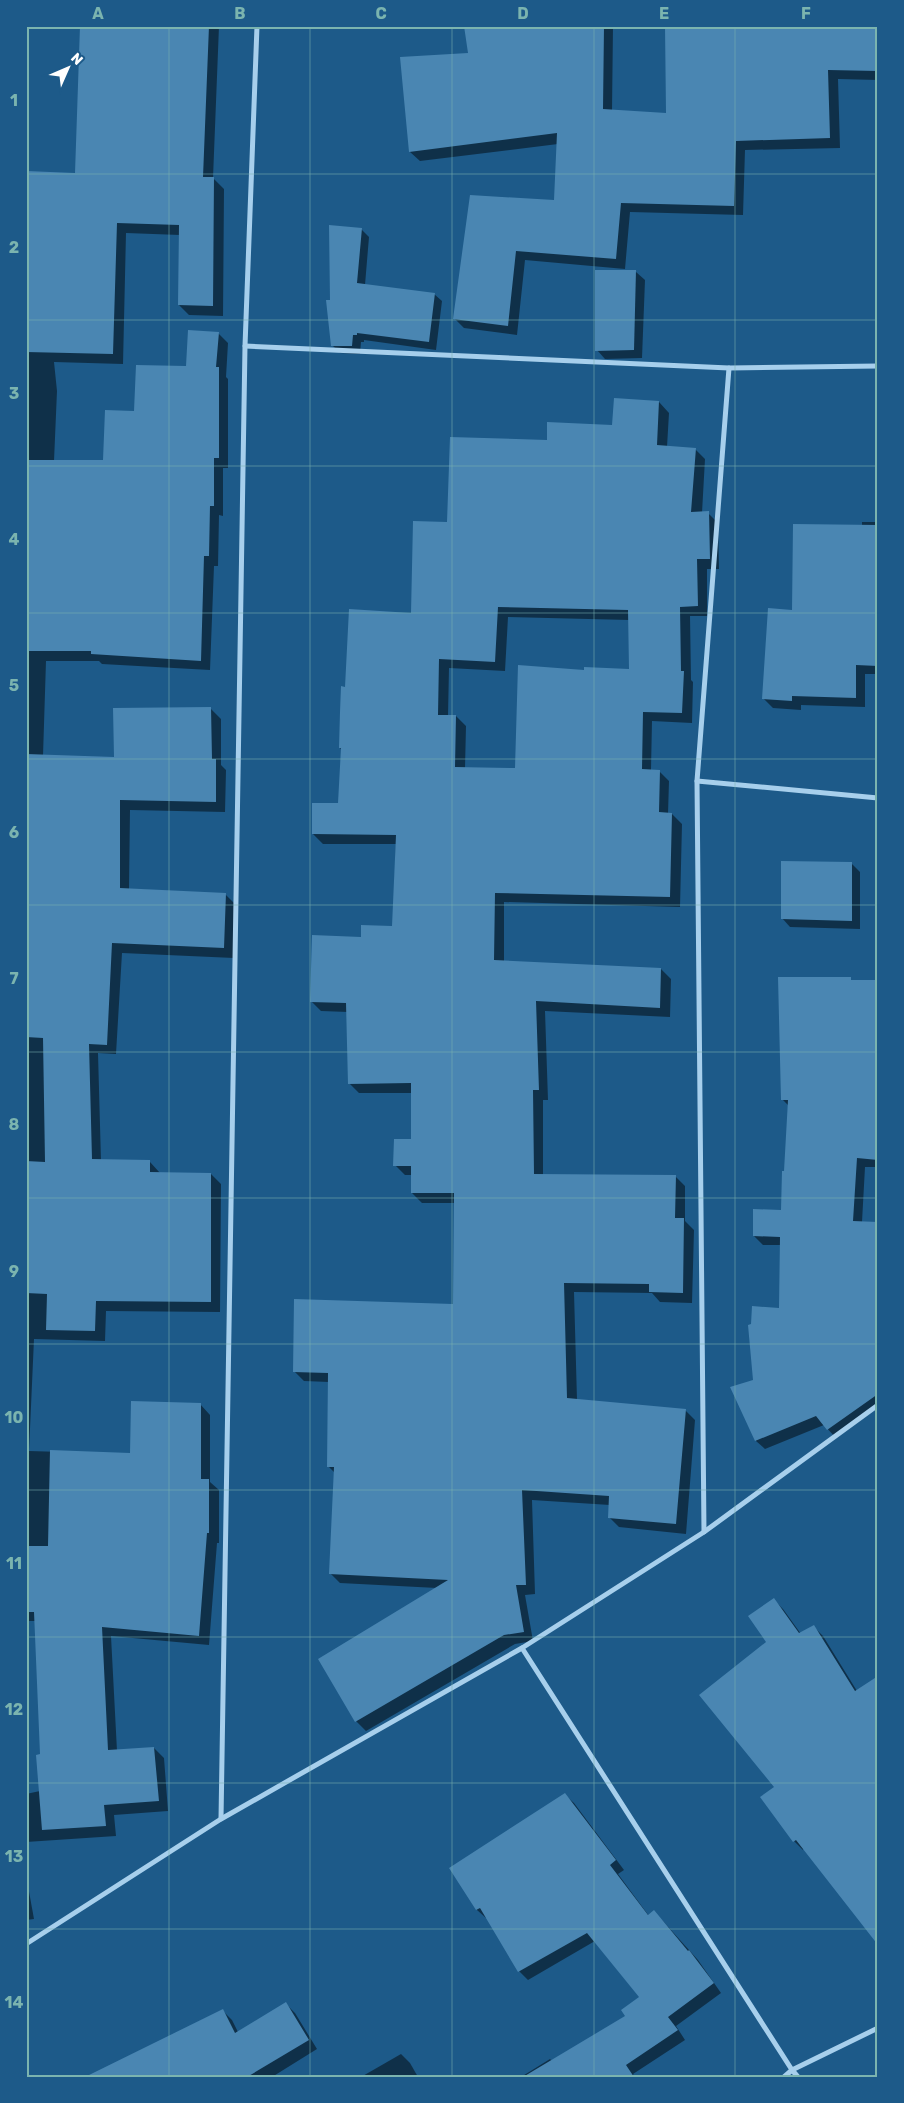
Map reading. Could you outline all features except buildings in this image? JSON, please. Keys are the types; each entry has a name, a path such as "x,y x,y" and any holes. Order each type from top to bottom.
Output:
{"street":[{"path":"221,1819 245,346 257,26"},
{"path":"245,346 729,368 878,366"},
{"path":"704,1532 696,781 729,368"},
{"path":"696,781 878,798"},
{"path":"26,1944 221,1819 522,1648 704,1532 878,1405"},
{"path":"522,1648 798,2077"},
{"path":"784,2077 792,2070 878,2028"}]}
